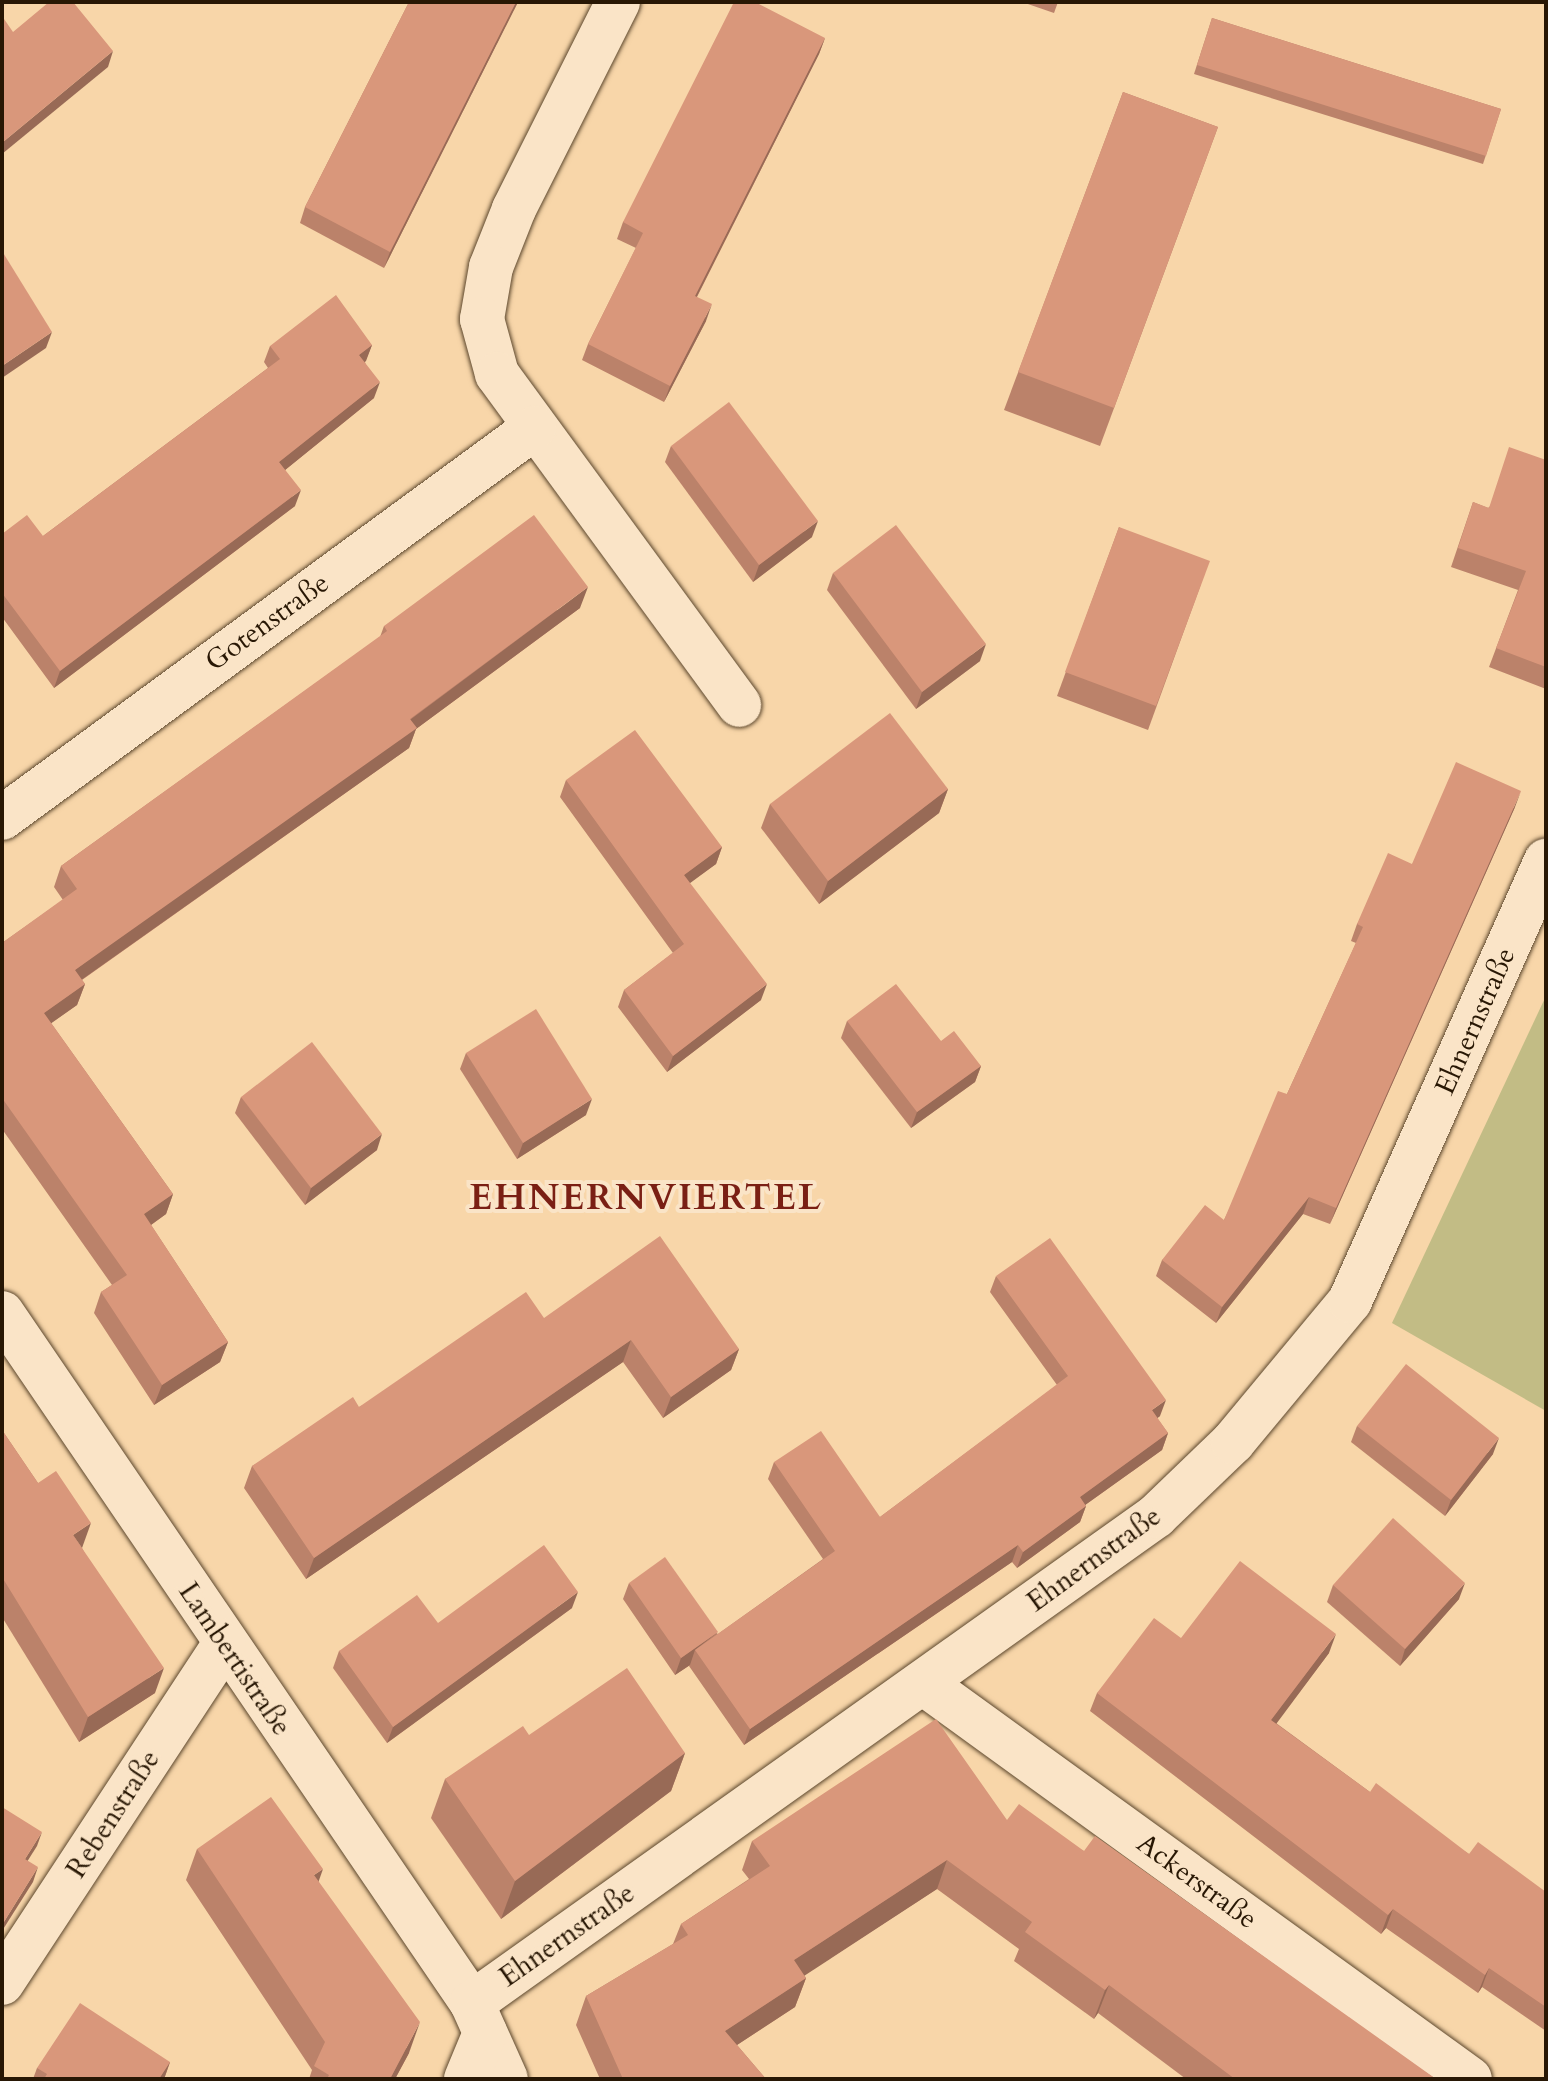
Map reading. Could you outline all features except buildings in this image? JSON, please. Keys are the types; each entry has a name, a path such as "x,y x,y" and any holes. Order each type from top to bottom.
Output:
{"street":[{"path":"618,2 491,267 482,319 497,374 739,705"},
{"name":"Gotenstraße","path":"2,818 534,428"},
{"name":"Ehnernstraße","path":"478,2018 923,1683 1156,1516 1233,1442 1350,1301 1546,861"},
{"name":"Lambertistraße","path":"2,1313 478,2018 506,2079"},
{"name":"Rebenstraße","path":"2,1983 224,1645"},
{"name":"Ackerstraße","path":"923,1683 1470,2079"},
{"path":"466,2079 478,2018"}],"shaded area":[{"path":"1546,996 1546,1411 1392,1323"}],"district":[{"name":"EHNERNVIERTEL","path":"646,1198"}]}
